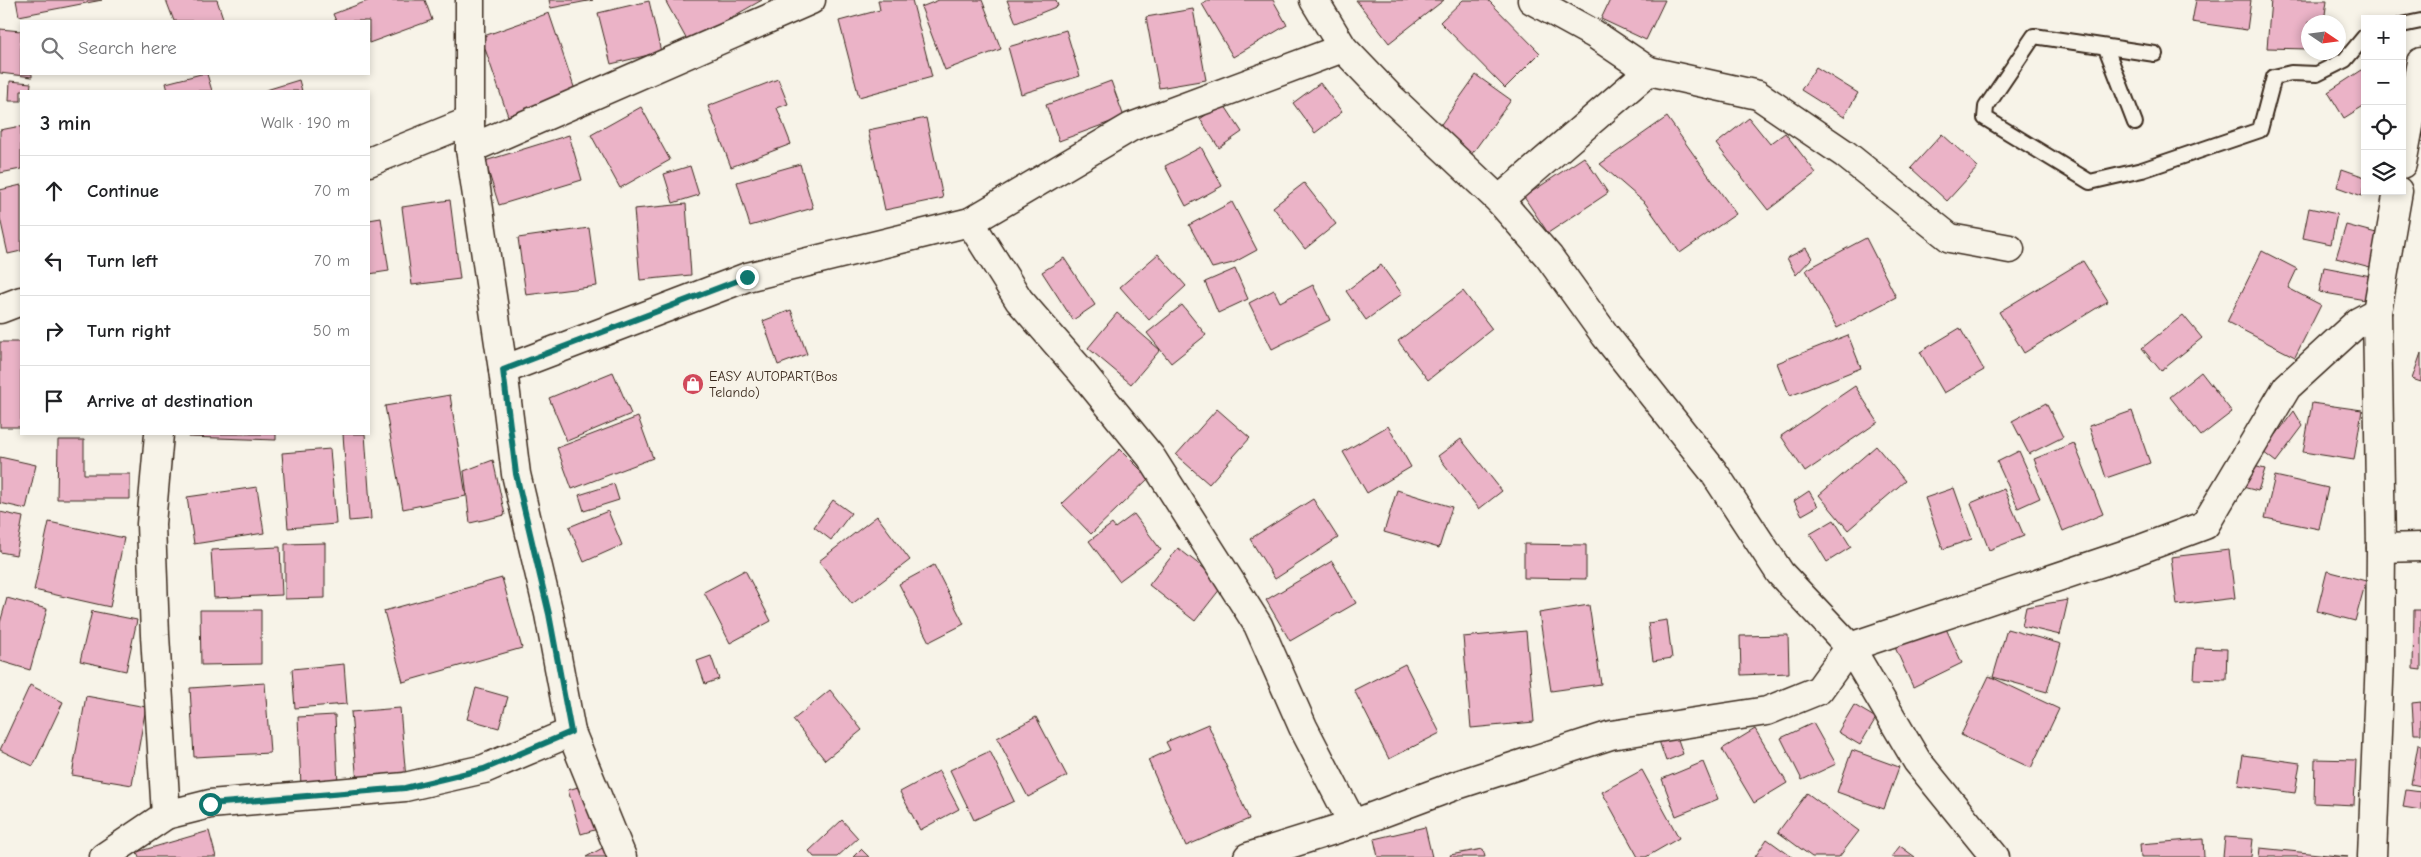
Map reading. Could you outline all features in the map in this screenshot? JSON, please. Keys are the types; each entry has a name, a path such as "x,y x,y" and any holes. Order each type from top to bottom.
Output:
{"street":[{"path":"470,0 470,149 503,370 516,474 549,614 571,732 622,857"},
{"path":"470,149 811,0"},
{"path":"1314,0 1343,48 1390,97 1499,200 1549,257 1605,335 1713,471 1780,573 1850,647 1917,761 1995,857"},
{"path":"1532,0 1594,34 1649,71 1758,95 1845,154 1950,238 2010,248"},
{"path":"503,370 747,277 970,222 1131,127 1343,48"},
{"path":"2405,150 2421,62"},
{"path":"1499,200 1649,71"},
{"path":"370,162 470,121"},
{"path":"2372,857 2380,658 2381,548 2377,312 2397,195"},
{"path":"970,222 1019,300 1080,370 1151,457 1258,625 1303,726 1353,824"},
{"path":"0,308 20,300"},
{"path":"1248,857 1278,853 1457,785 1612,736 1767,711 1819,690 1850,647 2138,550 2205,525 2287,387 2358,322 2377,312"},
{"path":"159,435 151,524 155,635 166,815"},
{"path":"2381,548 2421,547"},
{"path":"104,857 166,815 210,804 405,788 484,769 571,732"}],"lane":[{"path":"2406,24 2421,21"},
{"path":"2155,54 2034,36 1986,107 1985,118 2090,182 2142,170 2260,130 2274,77 2291,73 2317,74 2345,60 2361,41"},
{"path":"2106,48 2135,123"}],"building":[{"path":"16,0 102,0 19,16"},
{"path":"166,0 217,0 224,20 174,20"},
{"path":"370,0 425,0 432,20 370,43 370,20 336,20 333,14"},
{"path":"549,0 593,0 551,8"},
{"path":"665,0 762,0 688,42"},
{"path":"878,0 912,0 932,77 859,97 839,21 880,10"},
{"path":"939,0 982,0 1001,49 945,70 921,7"},
{"path":"1007,0 1056,0 1058,6 1016,23"},
{"path":"1208,0 1273,0 1287,25 1233,57 1202,4"},
{"path":"1356,0 1444,0 1389,43"},
{"path":"1463,0 1488,0 1540,53 1505,88 1440,22"},
{"path":"1610,0 1665,0 1646,40 1601,19"},
{"path":"2196,0 2251,0 2247,30 2192,22"},
{"path":"2271,0 2327,0 2325,15 2301,15 2301,49 2267,48"},
{"path":"649,1 661,52 611,64 598,13"},
{"path":"1193,9 1206,80 1159,88 1146,17"},
{"path":"549,13 576,93 508,116 481,37"},
{"path":"0,29 20,31 20,75 32,75 32,77 0,73"},
{"path":"1066,30 1080,76 1021,94 1008,47"},
{"path":"1816,67 1858,93 1844,117 1801,90"},
{"path":"2361,71 2361,107 2344,118 2328,92"},
{"path":"197,75 207,75 212,90 168,90 166,83"},
{"path":"1476,75 1511,100 1471,155 1437,130"},
{"path":"778,79 788,104 777,108 791,144 731,167 708,106"},
{"path":"299,80 302,90 266,90"},
{"path":"10,81 31,83 30,90 20,90 20,101 9,101"},
{"path":"1111,81 1124,117 1059,141 1046,105"},
{"path":"1320,83 1342,112 1315,133 1293,103"},
{"path":"1223,103 1242,132 1219,148 1200,119"},
{"path":"641,107 670,160 620,188 591,135"},
{"path":"1667,117 1736,214 1680,253 1645,203 1600,164"},
{"path":"926,118 943,198 885,210 868,130"},
{"path":"1749,118 1770,144 1785,133 1816,173 1768,210 1716,144"},
{"path":"20,126 20,169 0,173 0,130"},
{"path":"1942,134 1978,167 1947,201 1911,168"},
{"path":"569,135 582,180 499,205 485,161"},
{"path":"1201,147 1222,186 1186,206 1165,166"},
{"path":"1584,157 1608,193 1548,233 1524,197"},
{"path":"800,164 813,208 750,226 737,182"},
{"path":"690,166 699,195 673,203 664,174"},
{"path":"2342,169 2361,176 2362,196 2337,187"},
{"path":"1304,183 1336,224 1305,249 1273,207"},
{"path":"20,185 20,251 8,254 0,218 0,190"},
{"path":"450,200 460,279 412,285 402,207"},
{"path":"1232,202 1257,250 1233,263 1212,268 1189,225"},
{"path":"686,204 691,275 640,280 634,209"},
{"path":"2309,208 2337,214 2331,244 2303,238"},
{"path":"381,218 389,271 370,274 370,220"},
{"path":"2346,225 2380,234 2370,267 2336,258"},
{"path":"589,228 597,286 526,295 518,238"},
{"path":"1866,238 1896,297 1837,328 1806,270"},
{"path":"1806,248 1812,258 1796,275 1787,258"},
{"path":"2262,251 2297,269 2288,288 2321,305 2295,357 2227,322"},
{"path":"1158,254 1186,286 1149,320 1120,287"},
{"path":"1064,258 1095,305 1073,320 1042,272"},
{"path":"2083,261 2108,301 2024,353 1999,312"},
{"path":"1381,265 1402,294 1366,320 1346,291"},
{"path":"2324,267 2376,277 2371,301 2319,292"},
{"path":"1235,269 1248,299 1218,313 1205,282"},
{"path":"1313,285 1330,320 1272,349 1249,303 1274,290 1280,302"},
{"path":"1463,291 1492,329 1428,380 1398,341"},
{"path":"1182,305 1206,335 1171,363 1147,333"},
{"path":"791,310 807,354 778,365 763,321"},
{"path":"1117,313 1160,350 1131,384 1088,348"},
{"path":"2183,315 2202,338 2161,371 2142,348"},
{"path":"1960,328 1984,370 1944,393 1920,352"},
{"path":"1848,335 1861,368 1790,396 1777,363"},
{"path":"0,342 20,342 20,427 0,427"},
{"path":"2421,353 2421,382 2412,379"},
{"path":"613,372 631,414 567,441 549,398"},
{"path":"2201,372 2232,412 2201,436 2170,397"},
{"path":"1855,386 1878,422 1805,472 1781,436"},
{"path":"450,395 466,496 403,509 385,406"},
{"path":"2046,403 2063,437 2029,454 2012,421"},
{"path":"2312,403 2362,410 2354,460 2303,452"},
{"path":"1217,409 1250,438 1209,484 1176,455"},
{"path":"2132,411 2150,463 2106,478 2089,426"},
{"path":"2294,411 2303,426 2276,462 2263,452"},
{"path":"638,417 653,458 572,489 557,448"},
{"path":"1388,426 1411,467 1367,493 1343,452"},
{"path":"188,435 276,435 276,440 188,437"},
{"path":"343,435 365,435 371,519 349,521"},
{"path":"1461,439 1502,491 1479,509 1438,456"},
{"path":"58,440 84,440 84,474 130,474 130,499 57,499"},
{"path":"2074,443 2103,514 2063,531 2034,459"},
{"path":"1876,446 1905,481 1848,530 1819,495"},
{"path":"330,449 336,524 288,528 282,453"},
{"path":"1120,449 1149,478 1091,534 1062,504"},
{"path":"2019,451 2040,498 2018,508 1997,462"},
{"path":"0,457 36,465 26,509 0,503"},
{"path":"493,460 505,515 470,523 464,471"},
{"path":"2246,464 2265,469 2258,491 2239,486"},
{"path":"2275,476 2328,488 2319,529 2265,518"},
{"path":"614,484 619,500 584,511 579,495"},
{"path":"257,487 264,533 194,544 187,497"},
{"path":"1954,488 1972,539 1943,549 1925,498"},
{"path":"2004,489 2024,536 1989,550 1971,503"},
{"path":"1397,490 1452,507 1439,548 1384,532"},
{"path":"1809,491 1818,506 1802,515 1794,501"},
{"path":"1313,499 1338,538 1275,579 1250,539"},
{"path":"833,500 851,513 831,540 814,527"},
{"path":"608,511 622,545 584,562 569,527"},
{"path":"0,512 23,517 16,555 0,552"},
{"path":"1134,514 1161,550 1119,581 1089,541 1112,524 1115,528"},
{"path":"877,516 910,560 852,604 819,561"},
{"path":"1834,520 1851,547 1827,562 1810,534"},
{"path":"49,522 124,538 110,607 34,590"},
{"path":"325,543 325,598 285,599 285,544"},
{"path":"1524,544 1586,545 1586,579 1524,578"},
{"path":"280,547 282,595 214,598 211,550"},
{"path":"1178,548 1224,584 1195,621 1149,585"},
{"path":"2229,550 2235,598 2177,605 2171,557"},
{"path":"1332,561 1356,603 1290,641 1266,600"},
{"path":"934,565 964,624 929,642 899,584"},
{"path":"745,570 771,621 730,643 704,592"},
{"path":"2327,571 2366,581 2355,621 2317,611"},
{"path":"502,578 522,648 403,682 384,611"},
{"path":"7,598 47,609 30,670 0,661 0,623"},
{"path":"2068,600 2060,635 2022,626 2026,607"},
{"path":"1589,605 1601,684 1551,691 1539,613"},
{"path":"200,610 261,610 261,664 201,665"},
{"path":"2414,610 2421,610 2421,670 2413,669"},
{"path":"92,611 137,620 126,671 80,661"},
{"path":"1667,620 1672,658 1653,661 1648,623"},
{"path":"1942,620 1962,663 1913,687 1893,643"},
{"path":"2007,629 2061,644 2047,692 1993,677"},
{"path":"1526,631 1534,722 1471,728 1463,637"},
{"path":"1788,635 1789,673 1741,675 1740,636"},
{"path":"2196,648 2227,649 2226,680 2194,679"},
{"path":"711,656 719,679 705,684 697,661"},
{"path":"344,664 347,704 295,708 292,669"},
{"path":"1405,664 1440,733 1389,759 1354,690"},
{"path":"1989,676 2059,709 2031,768 1961,735"},
{"path":"265,683 270,753 194,757 190,688"},
{"path":"30,685 63,702 33,766 0,750"},
{"path":"476,688 508,697 499,728 467,719"},
{"path":"830,690 862,730 825,760 793,720"},
{"path":"86,696 146,707 132,785 72,775"},
{"path":"2421,702 2421,734 2414,734 2412,703"},
{"path":"1854,705 1876,718 1860,745 1838,732"},
{"path":"400,708 406,779 357,783 351,712"},
{"path":"335,715 338,785 301,787 298,717"},
{"path":"1036,717 1067,776 1028,797 997,738"},
{"path":"1813,723 1836,764 1802,780 1781,738"},
{"path":"1208,724 1249,819 1186,846 1148,760 1170,750 1166,742"},
{"path":"1674,728 1683,754 1666,761 1657,735"},
{"path":"1755,729 1787,783 1754,803 1722,749"},
{"path":"2418,745 2421,745 2421,786 2411,784"},
{"path":"1852,750 1899,767 1884,809 1837,792"},
{"path":"990,751 1014,801 974,820 950,770"},
{"path":"2243,755 2300,763 2295,793 2238,785"},
{"path":"2315,759 2356,760 2354,805 2314,803"},
{"path":"1703,762 1718,799 1676,816 1662,779"},
{"path":"1642,770 1679,838 1646,857 1638,857 1602,792"},
{"path":"939,771 959,809 920,830 900,792"},
{"path":"588,784 601,828 581,834 568,790"},
{"path":"2406,790 2421,792 2421,810 2403,807"},
{"path":"1807,793 1859,831 1839,857 1812,857 1778,832"},
{"path":"842,820 858,838 837,857 814,857 809,851"},
{"path":"1425,827 1432,857 1378,857 1374,839"},
{"path":"209,831 216,857 139,857 137,852"},
{"path":"2225,837 2253,839 2251,857 2223,857"},
{"path":"1767,839 1792,857 1755,857"},
{"path":"2203,839 2204,857 2141,857 2140,844"},
{"path":"608,845 614,857 586,857"},
{"path":"1900,846 1915,857 1891,857"},
{"path":"2260,848 2348,857 2259,857"},
{"path":"861,849 869,857 853,857"},
{"path":"1483,849 1485,857 1451,857 1450,855"}],"place":[{"name":"EASY AUTOPART(Bos Telando)","path":"693,384"}],"route":[{"path":"210,804 405,788 484,769 571,732 549,614 516,474 503,370 747,277"}]}
